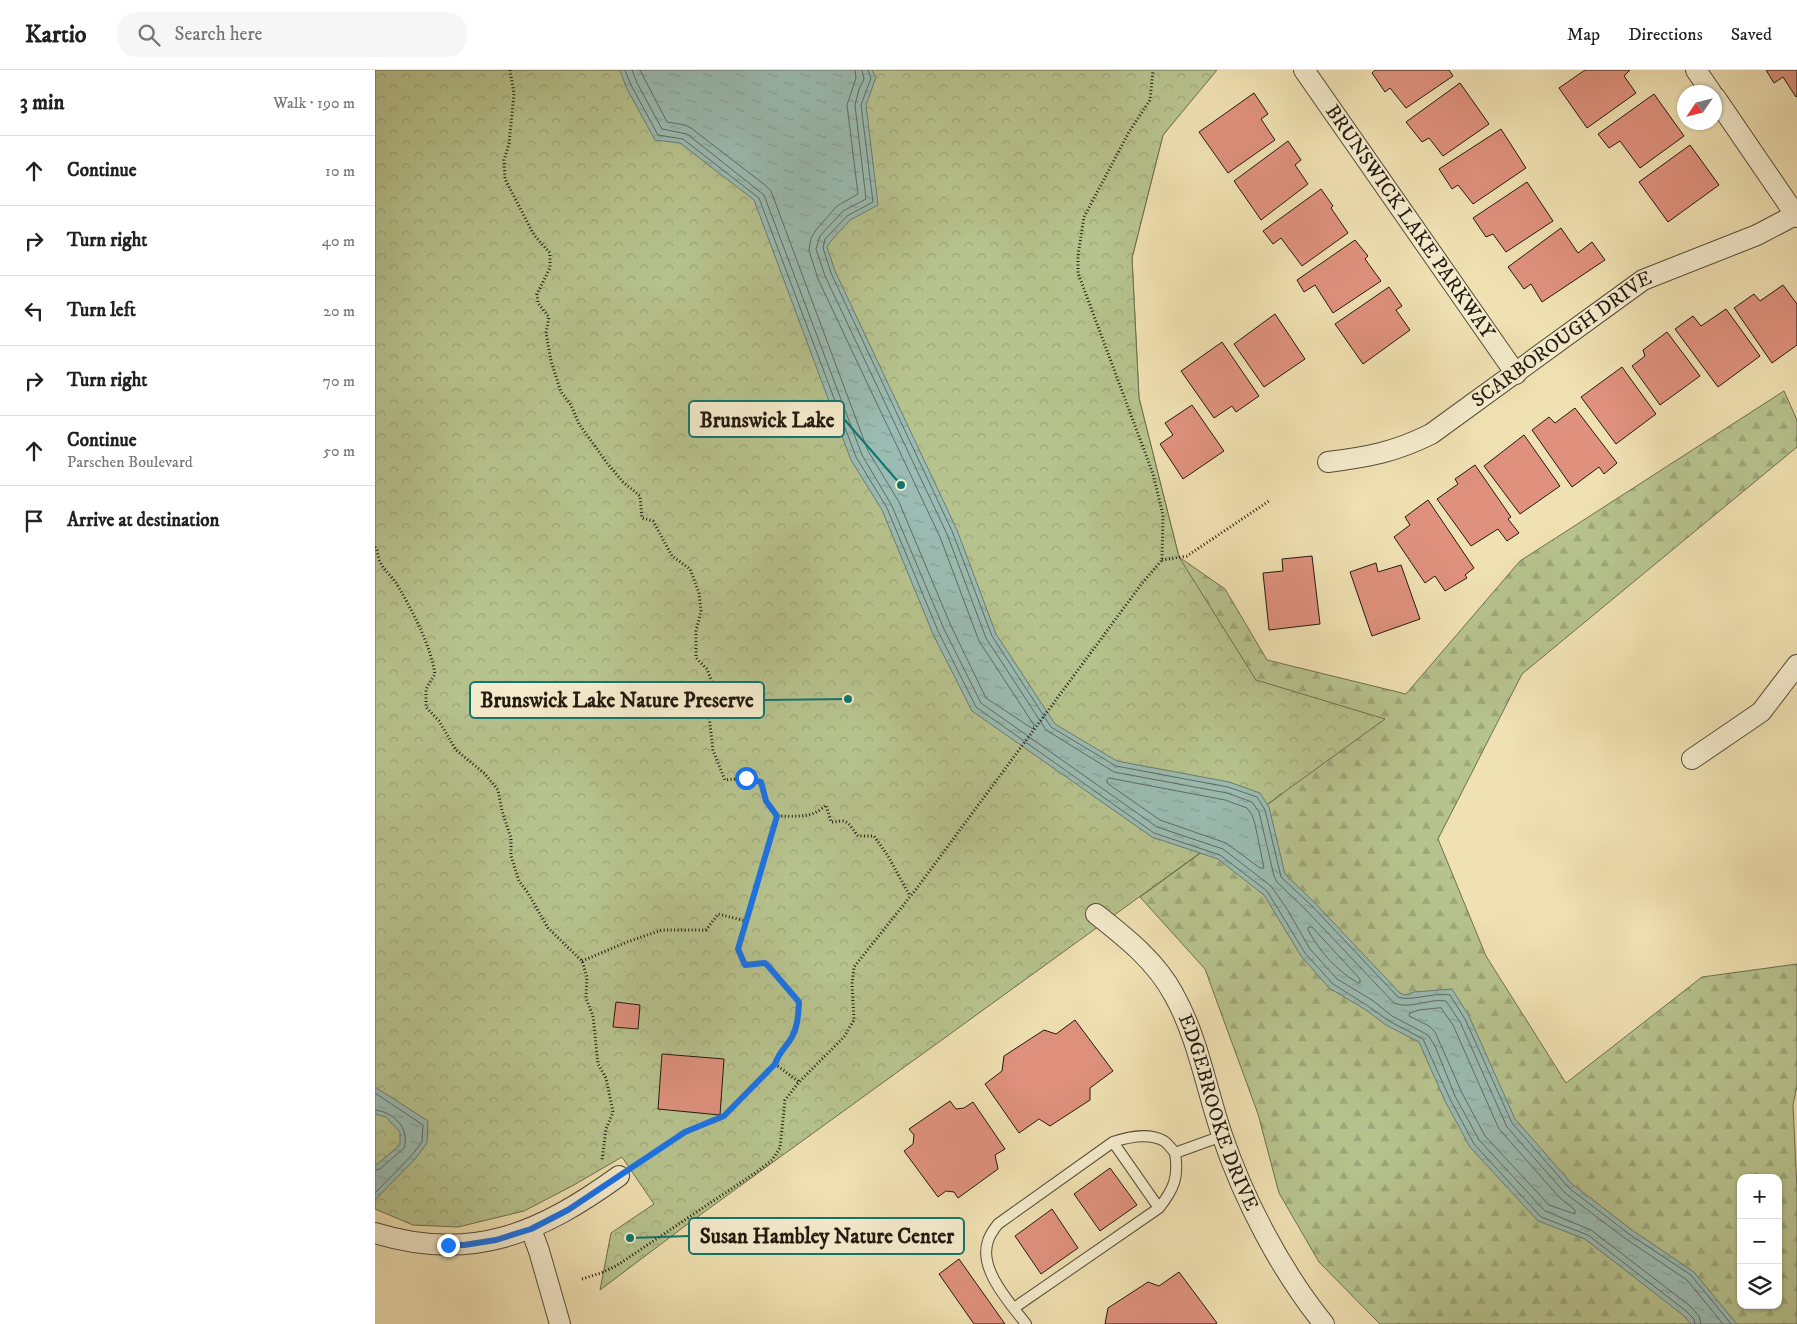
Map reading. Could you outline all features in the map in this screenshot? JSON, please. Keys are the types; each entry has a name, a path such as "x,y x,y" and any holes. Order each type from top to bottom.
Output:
{"street":[{"name":"BRUNSWICK LAKE PARKWAY","path":"1305,70 1516,374"},
{"path":"1696,70 1706,85"},
{"path":"1722,107 1797,215"},
{"name":"SCARBOROUGH DRIVE","path":"1328,462 1362,458 1409,445 1445,424 1516,374 1643,280 1757,234 1797,215"},
{"path":"1693,760 1761,712 1797,665"},
{"name":"EDGEBROOKE DRIVE","path":"1096,914 1134,944 1162,976 1174,994 1196,1050 1222,1136 1252,1207 1279,1259 1324,1324"},
{"path":"375,1233 418,1243 464,1245 496,1240 531,1229 568,1210 619,1176"},
{"path":"531,1229 560,1324"}],"lane":[{"path":"1175,1153 1222,1136"},
{"path":"1014,1308 1159,1208 1170,1194 1174,1185 1177,1167 1175,1153 1165,1142 1147,1137 1125,1138 1113,1142 998,1224 991,1234 986,1247 986,1258 992,1275 1014,1308 1026,1324"},
{"path":"1113,1142 1159,1208"}],"path":[{"path":"510,70 514,94 509,144 504,160 505,179 530,228 539,242 550,252 550,268 537,294 538,303 549,317 546,333 551,361 558,384 588,437 623,482 640,496 642,518 653,521 672,556 690,570 695,579 701,611 696,631 696,658 707,669 713,685 715,700 709,716 713,750 725,780 746,778 761,782 766,801 777,816"},
{"path":"582,1279 616,1266 772,1160 780,1148 785,1100 799,1082 844,1037 854,1020 852,984 854,966 917,888 1143,582 1162,560 1163,515 1153,474 1078,273 1077,255 1084,217 1129,132 1150,100 1153,70"},
{"path":"1162,560 1187,556 1269,501"},
{"path":"375,547 381,567 395,581 426,643 435,674 426,689 425,707 439,721 456,750 485,774 498,790 502,811 511,838 511,856 519,882 528,893 548,928 582,961 587,977 586,998 593,1016 598,1064 605,1078 613,1112 606,1129 605,1151 600,1168 619,1176 685,1132 724,1116 775,1064 778,1054 791,1038 798,1021 799,1002 765,963 745,965 738,949 777,816"},
{"path":"777,816 810,815 818,812 826,805 831,822 847,822 858,836 874,836 889,856 910,896"},
{"path":"582,961 662,930 706,930 718,914 746,921"},
{"path":"775,1064 799,1082"}],"green space":[{"path":"375,70 1217,70 1163,135 1132,258 1139,398 1179,557 1256,680 1385,719 689,1223 600,1290 611,1233 654,1204 622,1157 524,1211 458,1227 413,1225 375,1209"},
{"path":"1215,71 1163,135 1132,258 1139,398 1179,557 1225,589 1267,660 1406,694 1520,561 1784,391 1797,420 1797,447 1522,674 1438,839 1486,956 1566,1083 1702,977 1797,964 1797,1086 1793,1105 1797,1189 1797,1324 1380,1324 1319,1262 1279,1193 1258,1114 1205,969 1140,897 1282,794 869,93"}],"water":[{"path":"620,70 872,70 876,77 866,105 878,205 850,220 827,247 835,271 957,530 996,634 1055,724 1117,761 1229,782 1260,793 1269,807 1285,874 1400,993 1405,995 1414,992 1452,989 1469,1016 1515,1119 1572,1184 1632,1230 1694,1272 1737,1324 1691,1324 1683,1315 1585,1239 1538,1221 1470,1147 1445,1101 1419,1042 1386,1025 1366,1010 1329,988 1301,956 1264,895 1218,859 1152,837 972,711 933,634 882,510 851,460 754,200 680,143 655,140 626,87"},
{"path":"375,1087 428,1121 427,1143 415,1159 375,1200 375,1166 400,1145 400,1132 386,1117 375,1114"}],"building":[{"path":"1375,70 1449,70 1453,76 1406,108 1390,88 1385,92 1372,73"},
{"path":"1585,70 1630,70 1624,76 1636,93 1587,128 1559,88"},
{"path":"1766,70 1797,70 1797,96 1783,77 1774,83"},
{"path":"1460,83 1489,124 1443,156 1429,138 1422,142 1406,122"},
{"path":"1254,93 1268,114 1261,119 1275,140 1228,173 1199,132"},
{"path":"1654,94 1677,126 1677,130 1680,130 1684,136 1640,168 1620,141 1609,148 1598,134"},
{"path":"1501,129 1526,168 1473,204 1458,185 1452,189 1439,169"},
{"path":"1288,141 1301,160 1295,165 1308,184 1261,220 1234,181"},
{"path":"1690,145 1719,185 1668,222 1639,182"},
{"path":"1527,182 1553,221 1506,252 1493,234 1486,237 1473,218"},
{"path":"1321,189 1348,233 1302,266 1281,238 1273,244 1263,231"},
{"path":"1561,228 1578,253 1592,242 1605,260 1542,302 1531,284 1524,289 1508,267"},
{"path":"1355,240 1368,256 1365,259 1381,281 1333,313 1315,285 1304,292 1297,280"},
{"path":"1783,285 1797,304 1797,345 1772,363 1734,308 1754,294 1760,301"},
{"path":"1389,287 1402,306 1396,310 1410,330 1363,364 1335,324"},
{"path":"1726,309 1760,356 1718,387 1675,329 1693,316 1701,326"},
{"path":"1275,314 1305,359 1264,387 1234,344"},
{"path":"1667,332 1700,376 1660,405 1632,366 1645,356 1643,350"},
{"path":"1222,342 1259,396 1236,412 1232,406 1214,418 1181,371"},
{"path":"1622,367 1656,414 1616,444 1581,397"},
{"path":"1192,405 1224,451 1183,479 1160,444 1173,435 1165,423"},
{"path":"1575,408 1617,463 1604,474 1599,467 1572,487 1532,430 1549,417 1555,423"},
{"path":"1524,435 1560,486 1520,514 1484,466"},
{"path":"1475,465 1511,517 1508,519 1519,533 1507,541 1498,529 1471,546 1437,499 1458,484 1455,479"},
{"path":"1428,500 1474,568 1465,575 1467,578 1445,591 1435,576 1425,583 1394,537 1410,525 1405,517"},
{"path":"1312,556 1320,624 1269,630 1263,573 1283,571 1282,559"},
{"path":"1376,563 1378,572 1401,565 1420,619 1372,636 1350,572"},
{"path":"616,1002 640,1005 638,1029 613,1027"},
{"path":"1075,1020 1113,1071 1090,1088 1090,1100 1050,1126 1039,1119 1019,1133 985,1084 1002,1071 1004,1056 1044,1030 1056,1034"},
{"path":"662,1054 724,1059 720,1115 658,1109"},
{"path":"950,1101 956,1109 964,1108 973,1102 1005,1149 995,1155 998,1169 958,1198 954,1192 946,1191 938,1197 904,1151 913,1144 914,1135 909,1129"},
{"path":"1110,1168 1137,1205 1100,1231 1074,1194"},
{"path":"1052,1209 1078,1248 1041,1274 1015,1236"},
{"path":"959,1259 1005,1324 974,1324 939,1274"},
{"path":"1179,1272 1217,1323 1105,1324 1108,1308 1148,1282 1159,1286"}],"place":[{"name":"Brunswick Lake","path":"901,485"},
{"name":"Brunswick Lake Nature Preserve","path":"848,699"},
{"name":"Susan Hambley Nature Center","path":"630,1238"}],"route":[{"path":"448,1245 464,1245 496,1240 531,1229 551,1220 589,1198 685,1132 724,1116 775,1064 778,1054 791,1038 798,1021 799,1002 765,963 745,965 738,949 777,816 766,801 761,782 746,778"}]}
